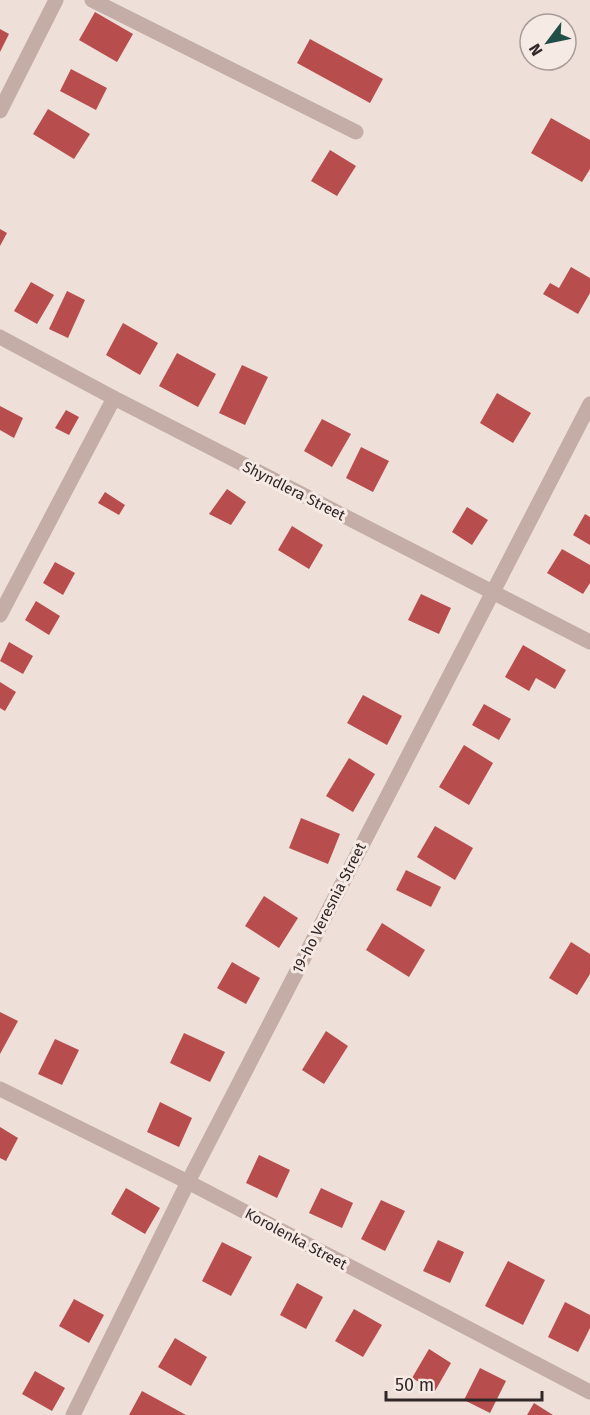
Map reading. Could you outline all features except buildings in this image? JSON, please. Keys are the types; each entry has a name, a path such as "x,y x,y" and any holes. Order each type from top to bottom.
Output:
{"street":[{"path":"0,111 56,0"},
{"path":"92,0 356,132"},
{"name":"Shyndlera Street","path":"0,337 114,398 590,642"},
{"path":"0,615 114,398"},
{"name":"19-ho Veresnia Street","path":"73,1415 188,1182 590,404"},
{"name":"Korolenka Street","path":"0,1089 188,1182 590,1392"}]}
